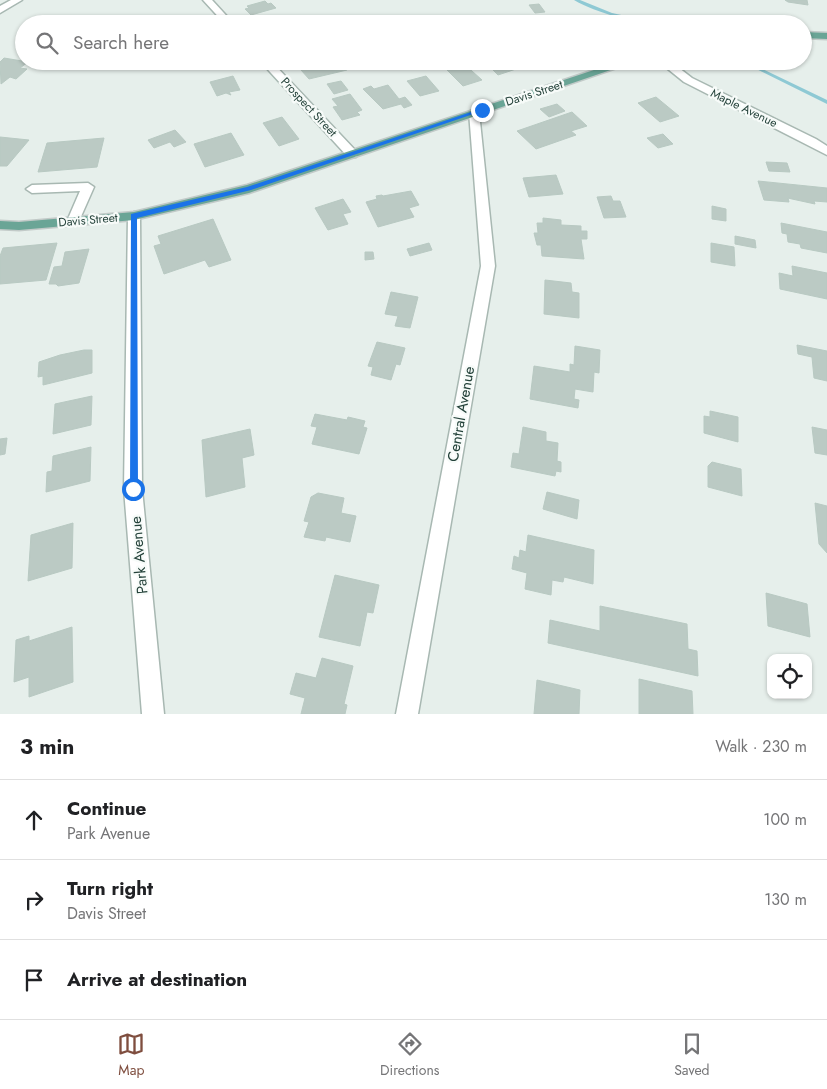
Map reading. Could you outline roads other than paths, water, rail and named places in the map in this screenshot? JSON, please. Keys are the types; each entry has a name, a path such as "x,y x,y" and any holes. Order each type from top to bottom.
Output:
{"main road":[{"path":"812,35 827,36"},
{"name":"Davis Street","path":"0,225 19,226 134,216 249,189 474,112 604,70"}],"street":[{"path":"0,10 18,0"},
{"path":"207,0 221,15"},
{"name":"Prospect Street","path":"273,70 352,154"},
{"name":"Maple Avenue","path":"675,70 688,80 812,141 827,151"},
{"name":"Central Avenue","path":"407,714 488,266 474,112"},
{"path":"32,189 88,187 73,222"},
{"name":"Park Avenue","path":"134,216 133,489 153,714"}],"waterway":[{"path":"576,0 616,15"},
{"path":"761,70 827,102"}]}
